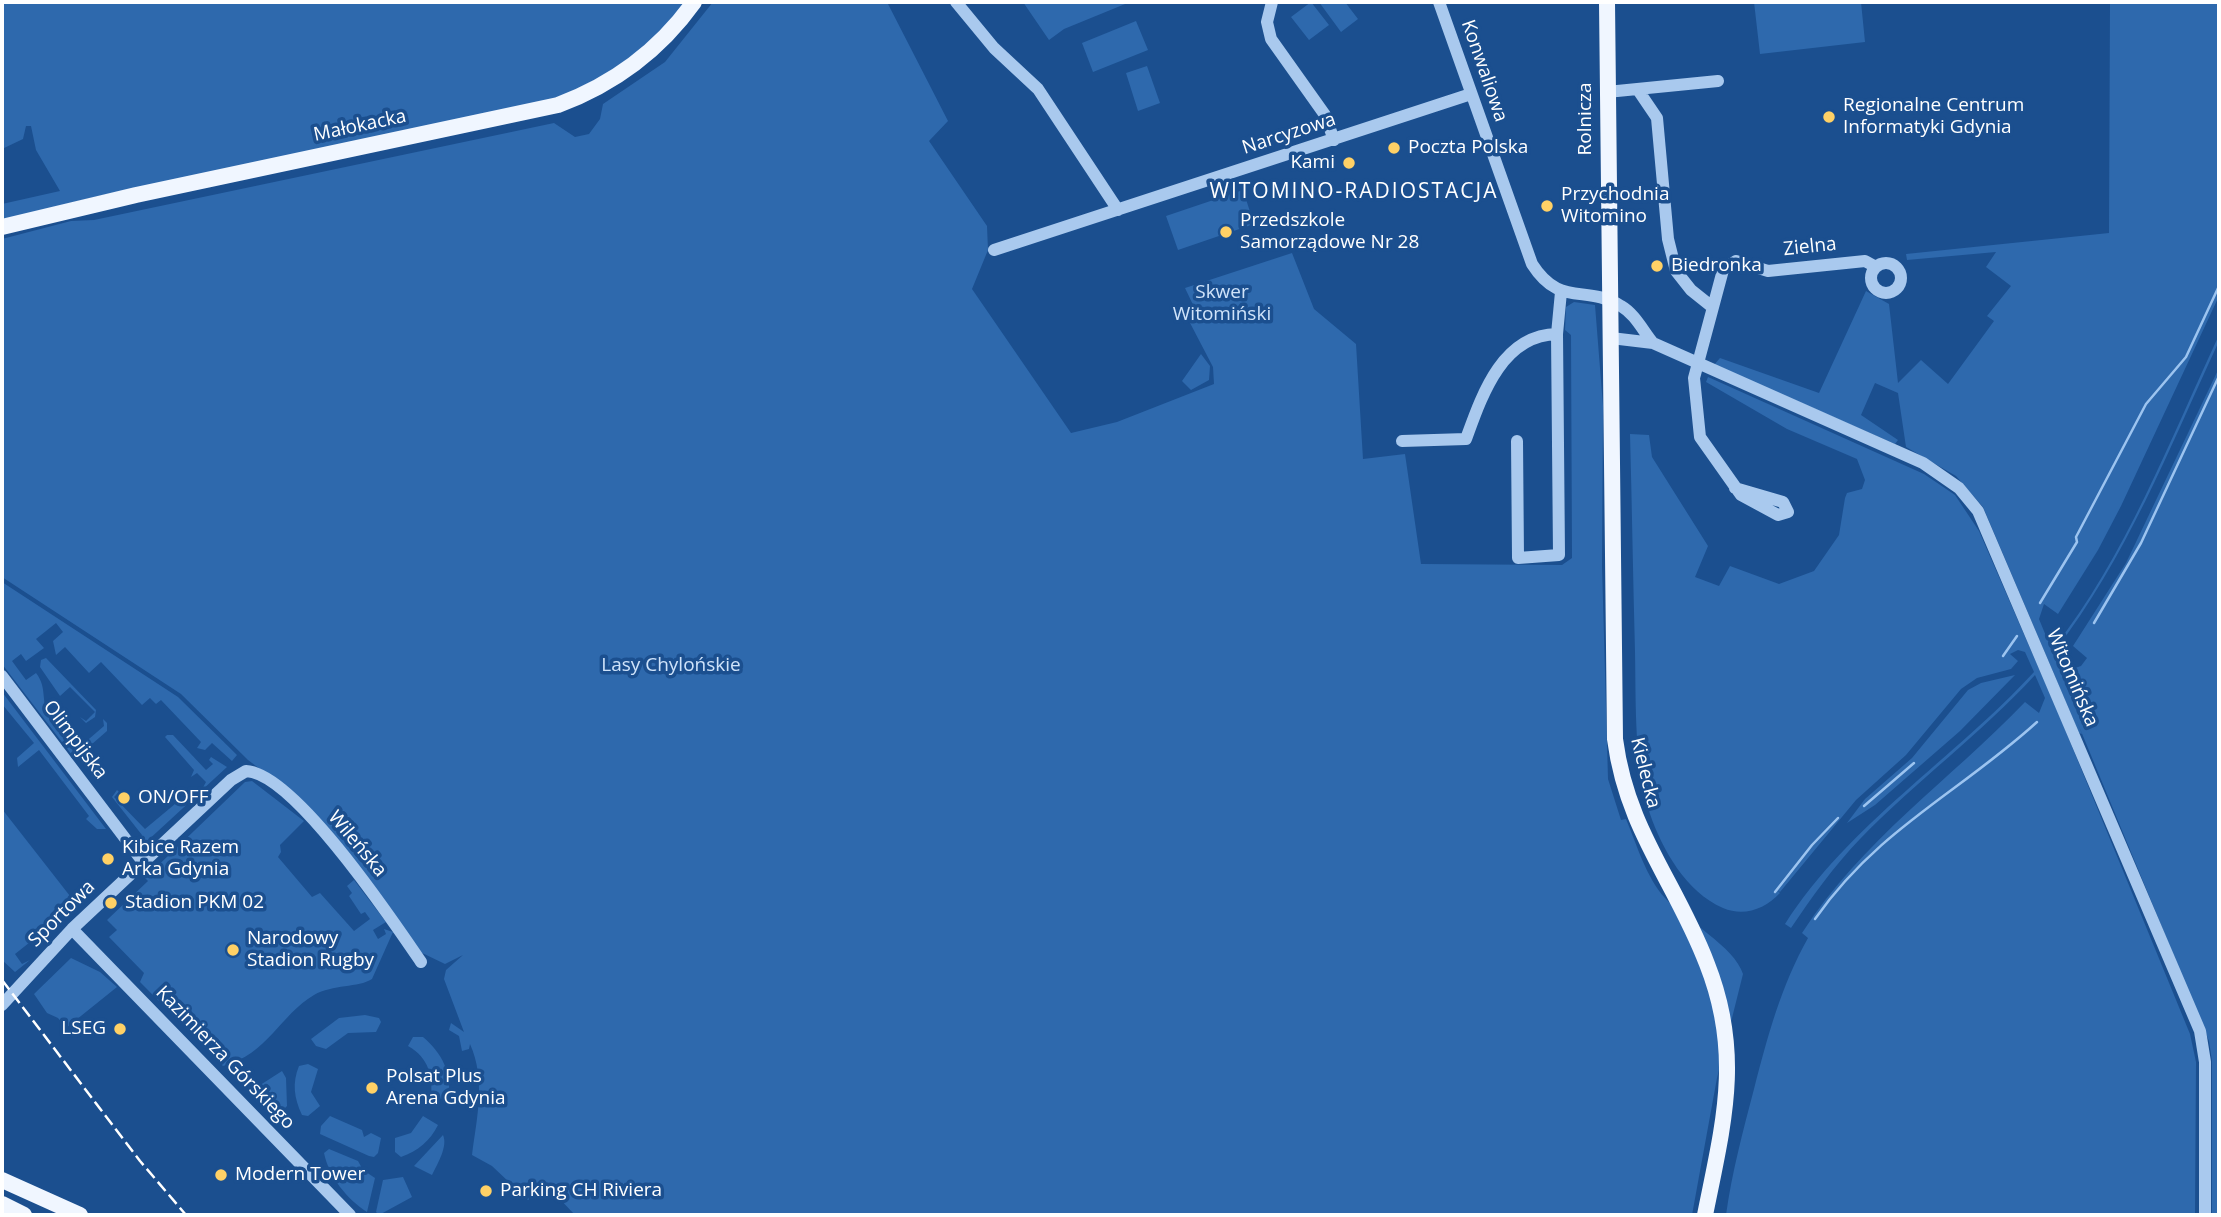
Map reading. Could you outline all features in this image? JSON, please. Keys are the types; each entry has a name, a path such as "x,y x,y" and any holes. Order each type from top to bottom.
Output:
{"main road":[{"name":"Małokacka","path":"2,227 136,195 558,105 594,90 634,65 671,31 694,2"},
{"name":"Rolnicza","path":"1607,2 1611,320"},
{"name":"Kielecka","path":"1611,320 1613,696 1617,756 1636,822 1706,962 1717,991 1726,1047 1727,1101 1705,1215"},
{"path":"2,1180 80,1215"},
{"path":"2,1204 24,1215"}],"street":[{"path":"957,2 994,48 1038,89 1118,210"},
{"path":"1272,2 1267,22 1271,39 1325,115 1334,140"},
{"name":"Konwaliowa","path":"1439,2 1532,264 1540,277 1561,292"},
{"path":"1607,92 1718,81"},
{"path":"1638,89 1657,118 1670,253 1675,271 1691,290 1711,306"},
{"name":"Narcyzowa","path":"994,250 1472,94"},
{"name":"Zielna","path":"1735,488 1700,437 1694,378 1711,306 1723,270 1736,261 1768,271 1865,261 1876,267"},
{"path":"1517,441 1518,558 1559,555 1557,334 1561,292 1610,301"},
{"name":"Witomińska","path":"1610,301 1624,307 1653,343"},
{"path":"1402,441 1466,439 1497,368 1528,342 1545,335 1557,334"},
{"name":"Witomińska","path":"1611,338 1653,343 1923,463 1949,480 1978,511 2200,1031 2205,1062 2204,1215"},
{"name":"Olimpijska","path":"2,676 143,862"},
{"name":"Sportowa","path":"2,1005 72,929 235,776 246,771"},
{"name":"Wileńska","path":"246,771 264,777 321,829 380,901 421,962"},
{"name":"Kazimierza Górskiego","path":"72,929 350,1215"}],"green space":[{"path":"2,2 685,2 657,34 625,61 589,83 550,100 98,196 2,220 2,204 60,191 36,150 31,126 26,126 23,139 2,149"},
{"name":"Lasy Chylońskie","path":"713,2 890,2 888,4 948,121 929,141 987,226 988,250 972,289 1071,433 1117,422 1214,384 1213,367 1189,321 1188,317 1196,311 1185,288 1292,253 1314,309 1356,344 1363,459 1405,454 1421,564 1562,565 1572,558 1571,335 1565,330 1566,307 1574,302 1595,305 1603,406 1602,566 1608,779 1621,820 1626,819 1642,860 1658,890 1720,944 1738,964 1743,974 1717,1078 1692,1215 575,1215 555,1194 550,1198 541,1190 528,1200 492,1166 472,1155 479,1099 478,1071 470,1044 469,1049 462,1051 459,1036 449,1030 451,1023 464,1032 444,979 446,970 463,955 445,964 418,951 268,775 248,760 181,694 2,577 2,239 71,221 94,220 554,123 575,137 589,134 600,119 603,104 665,62"},
{"path":"1023,2 1130,2 1064,29 1049,40"},
{"path":"1311,2 1329,25 1309,40 1291,17"},
{"path":"1319,2 1345,2 1358,19 1341,32"},
{"path":"1754,2 1861,2 1865,42 1760,54"},
{"path":"2110,2 2219,2 2219,296 2098,550 2058,614 2044,604 2039,619 2058,665 2069,670 2081,666 2087,658 2073,646 2126,563 2219,368 2219,1215 2212,1215 2212,1061 2209,1041 2076,719 2082,734 2079,733 1983,507 1956,476 1906,447 1898,393 1875,383 1861,415 1898,440 1895,444 1714,365 1720,358 1819,393 1866,291 1889,304 1898,383 1921,360 1948,384 1994,321 1987,316 2011,286 1986,267 1996,252 1907,260 1906,254 2109,233"},
{"path":"1136,21 1148,50 1093,72 1082,43"},
{"path":"1147,66 1160,103 1138,111 1126,73"},
{"path":"1243,190 1254,224 1178,250 1166,216"},
{"path":"2219,335 2219,341 2183,421 2125,541 2080,616 2054,652 2053,649 2103,576 2145,497"},
{"path":"1201,354 1210,366 1209,380 1191,390 1182,381"},
{"path":"1708,377 1924,474 1955,495 1979,531 2057,710 2190,1034 2196,1062 2195,1215 1726,1215 1738,1152 1770,1030 1790,974 1808,938 1802,933 1826,899 1879,840 2025,702 2039,713 2045,698 2035,675 1860,839 1841,860 1791,928 1785,924 1811,888 1840,855 2034,672 2025,652 2018,650 2010,654 2018,661 2011,669 1977,678 1961,689 1906,755 1856,800 1780,892 1777,890 1780,893 1768,903 1754,910 1731,911 1710,901 1698,891 1677,868 1661,841 1645,796 1638,756 1630,434 1649,435 1652,457 1708,546 1695,577 1719,586 1730,566 1779,584 1814,571 1839,535 1847,493 1862,489 1865,480 1857,459 1787,429 1706,382"},
{"path":"2,582 178,697 237,755 232,761 212,743 205,750 197,748 201,742 161,700 156,704 150,698 142,705 101,662 89,673 65,647 56,655 53,641 63,632 56,623 36,639 44,648 26,661 21,654 12,661 26,680 36,673 42,683 50,720 75,751 104,726 103,719 107,723 107,731 84,751 79,750 81,753 75,759 2,664"},
{"path":"46,658 96,710 95,717 86,723 80,717 86,721 95,712 70,687 60,696 40,667 41,660"},
{"path":"2015,675 1960,731 1875,805 1847,823 1865,799 1912,758 1968,690 1981,683"},
{"path":"2,692 106,829 97,829 86,819 89,816 39,750 18,767 17,758 34,743 2,704"},
{"path":"173,735 206,770 213,764 209,760 211,757 227,767 201,791 206,782 197,773 191,777 194,770 165,737"},
{"name":"Narodowy Stadion Rugby","path":"252,781 304,821 280,845 281,852 278,857 312,897 320,893 354,931 370,919 365,912 361,914 349,896 352,893 347,886 354,880 386,922 373,930 378,939 386,934 384,929 393,932 372,979 314,995 302,1003 263,1044 251,1053 223,1066 140,982 144,973 109,937 117,930 107,920 148,881 145,878 245,782"},
{"path":"117,790 119,792 114,797 145,829 187,794 186,791 195,797 145,843 140,840 142,835 112,797"},
{"path":"2,809 77,905 15,954 22,964 30,960 15,972 2,960"},
{"path":"71,958 100,972 117,987 66,1028 58,1018 47,1013 34,994"},
{"path":"365,1015 379,1018 381,1022 376,1032 348,1033 326,1049 316,1046 311,1039 339,1018"},
{"path":"413,1037 423,1037 441,1057 449,1081 448,1099 431,1098 428,1068 421,1056 408,1046"},
{"path":"308,1064 318,1069 311,1092 320,1106 308,1116 302,1115 299,1109 295,1084 299,1066"},
{"path":"282,1071 286,1078 287,1106 283,1110 265,1106 253,1094 254,1089"},
{"path":"330,1116 362,1130 364,1137 371,1133 381,1138 378,1153 374,1157 369,1156 320,1134 321,1126"},
{"path":"423,1116 438,1125 423,1145 401,1157 395,1152 395,1138 411,1133"},
{"path":"443,1135 443,1149 432,1175 414,1166"},
{"path":"329,1149 358,1161 363,1170 375,1178 367,1212 346,1194 335,1179 324,1153"},
{"path":"403,1177 412,1197 379,1215 376,1212 383,1180"}],"waterway":[{"path":"2040,603 2077,542 2076,537 2146,404 2186,357 2219,286"},
{"path":"2094,623 2141,543 2219,376"},
{"path":"2003,656 2017,636"},
{"path":"1815,919 1840,887 1893,835 2037,722"},
{"path":"1864,806 1914,763"},
{"path":"1775,892 1812,845 1838,818"}],"railway":[{"path":"2,980 140,1161 186,1215"}],"place":[{"name":"Regionalne Centrum Informatyki Gdynia","path":"1829,117"},
{"name":"Poczta Polska","path":"1394,148"},
{"name":"Kami","path":"1349,163"},
{"name":"Przychodnia Witomino","path":"1547,206"},
{"name":"Przedszkole Samorządowe Nr 28","path":"1226,232"},
{"name":"Biedronka","path":"1657,266"},
{"name":"ON/OFF","path":"124,798"},
{"name":"Kibice Razem Arka Gdynia","path":"108,859"},
{"name":"Stadion PKM 02","path":"111,903"},
{"name":"Narodowy Stadion Rugby","path":"233,950"},
{"name":"LSEG","path":"120,1029"},
{"name":"Polsat Plus Arena Gdynia","path":"372,1088"},
{"name":"Modern Tower","path":"221,1175"},
{"name":"Parking CH Riviera","path":"486,1191"}],"district":[{"name":"WITOMINO-RADIOSTACJA","path":"1354,192"}],"park label":[{"name":"Skwer Witomiński","path":"1222,304"}]}
